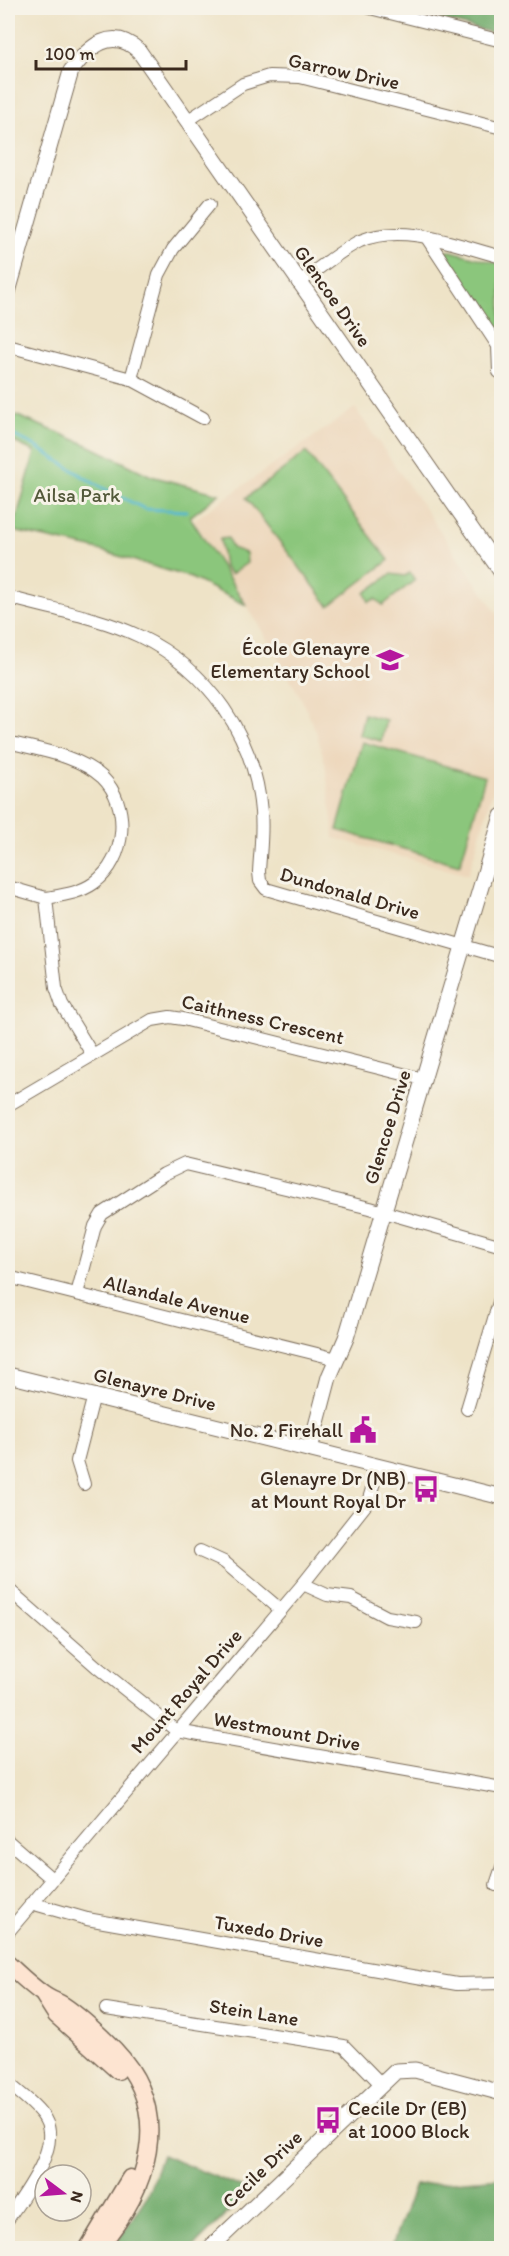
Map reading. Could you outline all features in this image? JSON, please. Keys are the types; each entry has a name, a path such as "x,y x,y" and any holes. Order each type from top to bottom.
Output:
{"main road":[{"path":"8,1964 43,1995 56,2015 115,2066 131,2092 137,2112 138,2144 133,2170 88,2248"},
{"path":"43,1995 64,2005 118,2054 138,2080 147,2106 149,2138 144,2170 128,2206 98,2248"}],"street":[{"path":"370,8 501,41"},
{"name":"Glencoe Drive","path":"8,292 71,71 79,60 108,39 120,38 139,51 501,573"},
{"name":"Garrow Drive","path":"187,122 243,84 269,76 300,77 501,128"},
{"path":"131,379 159,276 174,249 210,204"},
{"path":"298,283 359,242 394,234 426,238 501,257"},
{"path":"426,238 498,346 499,372 501,372"},
{"path":"8,346 131,379 203,418"},
{"name":"Dundonald Drive","path":"8,597 138,636 180,660 198,676 224,707 240,733 249,756 261,813 260,881 266,889 501,957"},
{"path":"8,742 86,766 101,777 112,789 118,803 121,836 107,868 94,882 72,894 46,898 8,887"},
{"name":"Glencoe Drive","path":"310,1449 329,1377 346,1338 501,816"},
{"path":"46,898 56,988 62,1005 92,1054"},
{"name":"Caithness Crescent","path":"8,1106 152,1020 170,1017 423,1078"},
{"path":"77,1294 95,1226 102,1214 110,1206 180,1166 196,1166 383,1212 501,1246"},
{"name":"Allandale Avenue","path":"8,1277 337,1359"},
{"path":"467,1409 501,1292"},
{"name":"Glenayre Drive","path":"8,1374 501,1497"},
{"path":"84,1484 77,1461 94,1395"},
{"name":"Mount Royal Drive","path":"8,1932 303,1584 369,1502 379,1466"},
{"path":"200,1551 224,1562 281,1610"},
{"path":"303,1584 327,1595 351,1598 387,1617 416,1622"},
{"name":"Westmount Drive","path":"8,1589 97,1667 177,1731 501,1788"},
{"path":"8,1841 52,1879"},
{"path":"496,1885 501,1867"},
{"name":"Tuxedo Drive","path":"31,1903 87,1919 457,1984 501,1983"},
{"name":"Stein Lane","path":"106,2008 344,2046 381,2084"},
{"name":"Cecile Drive","path":"210,2248 392,2074 408,2069 501,2092"},
{"path":"8,2083 44,2117 50,2132 50,2142 39,2169 8,2219"}],"shaded area":[{"name":"École Glenayre Elementary School","path":"355,408 501,619 501,765 468,875 334,838 325,763 316,731 301,698 194,520"}],"green space":[{"path":"398,8 501,8 501,35"},
{"path":"451,251 501,264 501,334 492,330 444,258 445,252"},
{"name":"Ailsa Park","path":"8,412 90,446 151,476 219,494 190,517 246,605 189,577 92,548 13,531 35,452 8,439"},
{"path":"306,452 389,560 329,606 246,498"},
{"path":"228,538 232,548 246,553 247,563 231,574 224,567 220,539"},
{"path":"410,573 415,580 383,605 375,599 369,602 365,593 391,574 405,576"},
{"path":"364,714 386,720 381,741 359,735"},
{"path":"362,742 485,777 460,865 337,830"},
{"path":"162,2155 250,2191 192,2248 113,2248 147,2196"},
{"path":"501,2178 502,2222 498,2248 391,2248 415,2185"}],"waterway":[{"path":"8,433 32,444 95,484 145,509 186,511"}],"place":[{"name":"École Glenayre Elementary School","path":"390,660"},
{"name":"No. 2 Firehall","path":"363,1430"},
{"name":"Glenayre Dr (NB) at Mount Royal Dr","path":"426,1489"},
{"name":"Cecile Dr (EB) at 1000 Block","path":"328,2120"}]}
